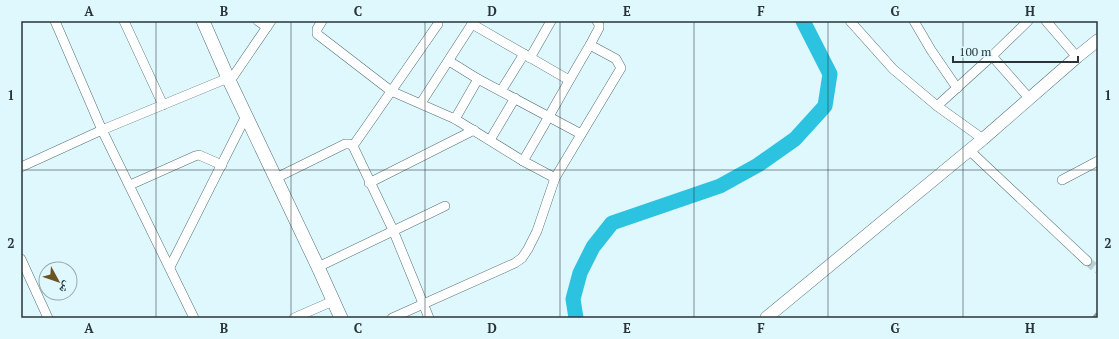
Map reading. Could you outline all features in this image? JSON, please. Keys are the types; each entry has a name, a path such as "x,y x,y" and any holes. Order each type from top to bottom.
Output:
{"main road":[{"path":"203,21 341,318"}],"street":[{"path":"55,21 102,130 194,318"},
{"path":"124,21 163,105"},
{"path":"21,167 102,130 229,79 269,24 258,21"},
{"path":"322,21 316,34 391,91 455,119 523,161 555,178"},
{"path":"353,146 438,24 438,21"},
{"path":"501,91 527,56 550,21"},
{"path":"523,161 550,118 569,80 599,28 597,21"},
{"path":"914,21 931,50 957,88"},
{"path":"937,106 1028,21"},
{"path":"1046,21 1077,57"},
{"path":"852,22 893,69 937,106 983,139"},
{"path":"421,103 473,23 569,80"},
{"path":"766,318 983,139 1098,40"},
{"path":"392,318 515,264 522,258 537,231 555,178 621,68 616,59 590,45"},
{"path":"992,56 1029,98"},
{"path":"449,61 581,134"},
{"path":"455,119 478,78"},
{"path":"490,140 515,98"},
{"path":"170,267 246,116"},
{"path":"370,183 474,130"},
{"path":"276,178 345,144 350,144 353,146 392,230 429,318"},
{"path":"969,150 1087,261"},
{"path":"130,185 199,155 222,165"},
{"path":"1062,180 1098,161"},
{"path":"318,267 392,230 445,206"},
{"path":"21,259 48,318"},
{"path":"294,318 333,301"}],"waterway":[{"path":"576,318 573,299 580,273 593,247 612,223 720,186 758,165 795,139 825,106 830,74 803,21"}],"tunnel":[{"path":"1087,261 1098,270"}],"railway":[{"path":"1093,318 1098,312"}]}
